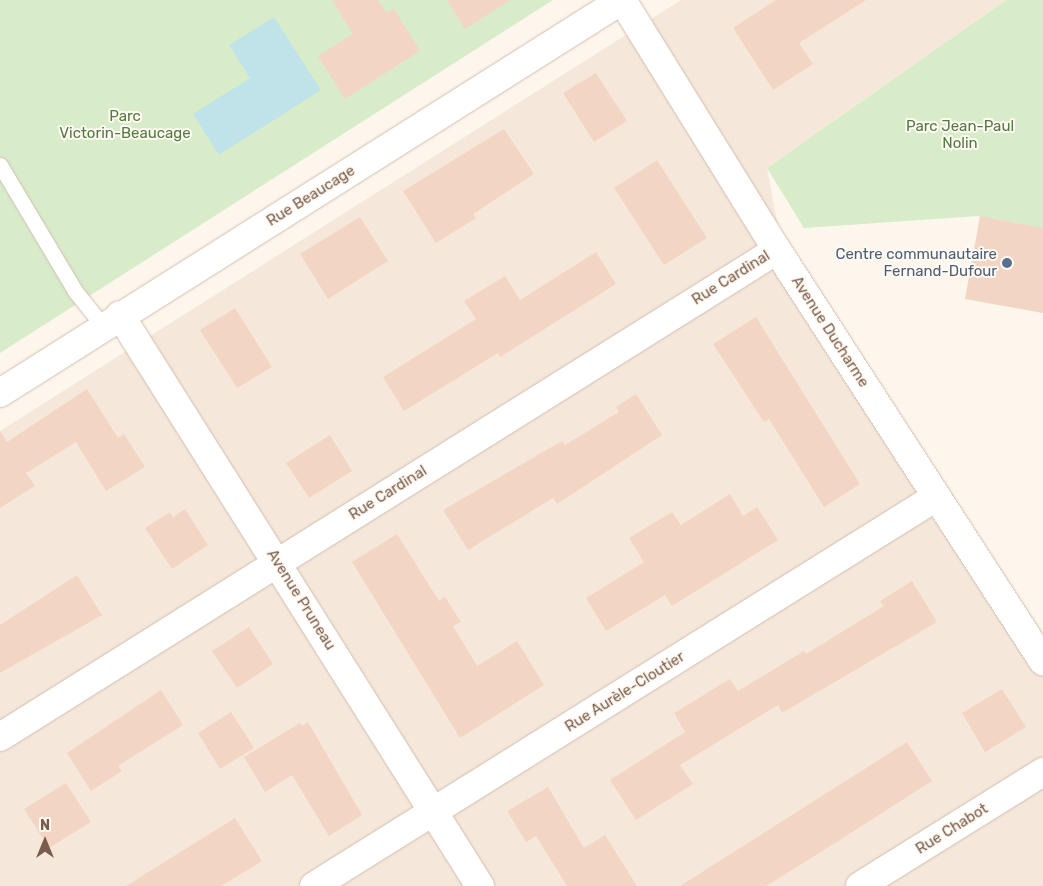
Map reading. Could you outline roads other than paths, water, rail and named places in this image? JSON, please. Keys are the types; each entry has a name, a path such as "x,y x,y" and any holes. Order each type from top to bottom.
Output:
{"street":[{"name":"Avenue Ducharme","path":"622,0 777,250 1043,661"},
{"name":"Rue Beaucage","path":"0,392 622,0"},
{"name":"Rue Cardinal","path":"0,737 777,250"},
{"name":"Avenue Pruneau","path":"112,321 277,562 480,886"},
{"name":"Rue Aurèle-Cloutier","path":"314,886 936,497"},
{"name":"Rue Chabot","path":"860,886 1043,772"}],"lane":[{"path":"0,165 75,291 112,321"}],"water":[{"path":"274,17 321,90 219,155 193,114 250,78 229,45"}],"place":[{"name":"Centre communautaire Fernand-Dufour","path":"1007,263"}],"park label":[{"name":"Parc Victorin-Beaucage","path":"125,124"},
{"name":"Parc Jean-Paul Nolin","path":"960,134"}]}
